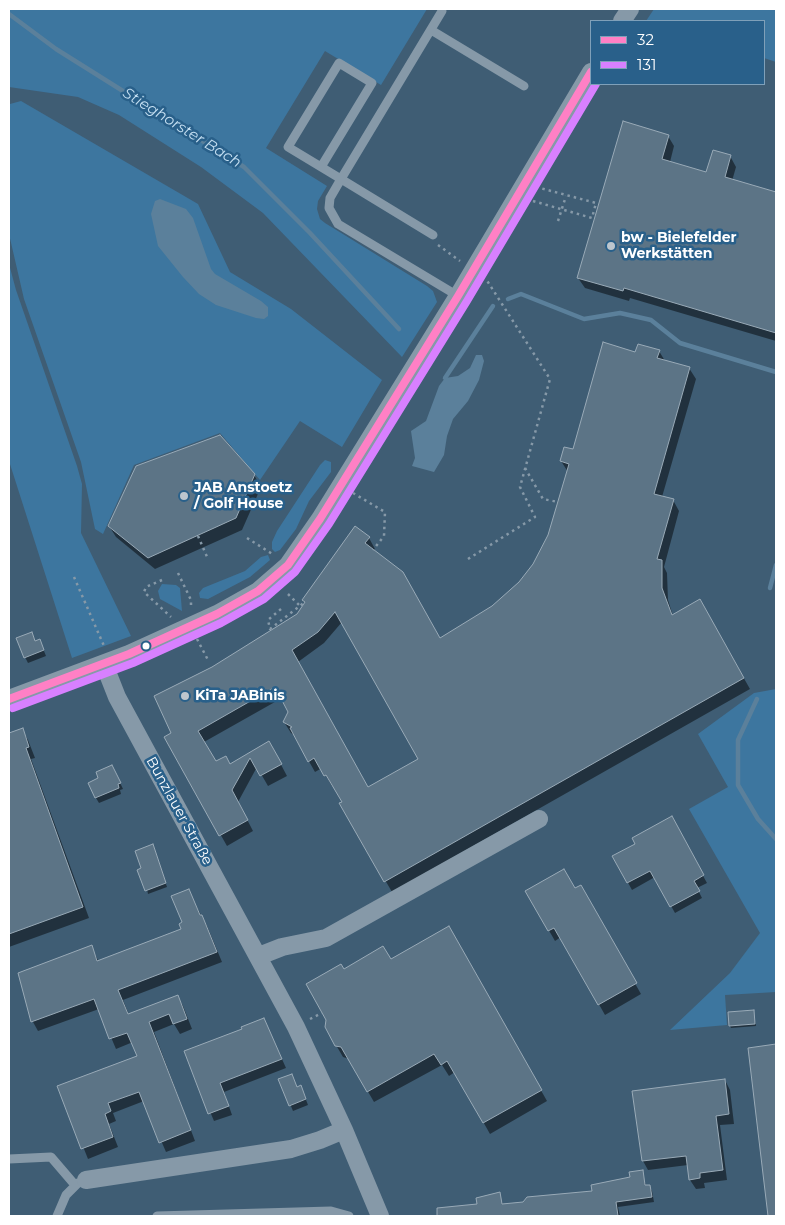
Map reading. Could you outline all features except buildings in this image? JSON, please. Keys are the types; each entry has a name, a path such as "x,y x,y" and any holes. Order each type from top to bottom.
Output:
{"street":[{"path":"623,20 630,9"},
{"path":"9,699 107,663 191,627 247,598 288,565 320,519 458,296 479,275 590,74"},
{"name":"Bunzlauer Straße","path":"107,663 120,702 259,956 344,1130 380,1216"},
{"path":"259,956 273,949 326,938 539,819"},
{"path":"80,1182 305,1146 344,1130"}],"lane":[{"path":"442,11 330,198 329,208 338,224 458,296"},
{"path":"431,30 524,86"},
{"path":"321,167 372,83 339,63 288,147 433,235"},
{"path":"9,1159 52,1157 80,1182 66,1195 56,1216"},
{"path":"157,1216 331,1210 349,1216"}],"path":[{"path":"532,200 592,218 596,203 540,188"},
{"path":"558,221 566,195"},
{"path":"433,235 438,245 479,275 550,379 520,487 535,517 468,559"},
{"path":"525,468 543,499 558,502"},
{"path":"353,493 385,512 384,536 373,550"},
{"path":"198,536 208,559"},
{"path":"247,538 288,565"},
{"path":"178,573 190,600 191,627 208,660"},
{"path":"74,577 107,663"},
{"path":"162,580 144,589 146,596 169,616 191,627"},
{"path":"288,594 299,606"},
{"path":"281,609 268,620 270,629 305,602"}],"shaded area":[{"path":"9,9 427,9 381,85 325,51 266,148 327,186 318,201 317,209 320,219 433,291 437,302 402,357 263,213 201,167 119,115 78,97 9,87"},
{"path":"654,9 776,9 776,62 765,58 765,20 647,20"},
{"path":"21,101 198,204 230,272 291,309 382,380 342,447 300,421 260,480 220,433 134,465 103,534 95,529 81,462 24,299 9,234 10,104"},
{"path":"160,199 186,209 193,218 211,269 215,274 261,301 268,307 268,316 264,319 256,318 216,305 199,294 183,277 158,246 151,214 155,201"},
{"path":"9,264 16,290 82,484 81,533 131,636 72,658 9,461"},
{"path":"476,355 482,355 484,361 479,380 468,401 453,419 447,436 444,455 434,472 412,466 415,458 411,431 426,421 439,386 445,378 458,376 470,368"},
{"path":"325,460 331,462 331,472 309,501 296,529 280,550 275,552 272,549 272,542 277,531"},
{"path":"268,555 270,560 250,577 208,599 200,598 199,593 203,588 245,571 261,557"},
{"path":"162,584 176,585 180,588 182,611 160,599 158,591"},
{"path":"776,689 776,992 725,995 727,1025 670,1030 730,973 760,933 689,809 728,787 698,734 754,693"}],"waterway":[{"name":"Stieghorster Bach","path":"9,14 56,49 244,167 310,233 399,329"},
{"name":"Stieghorster Bach","path":"508,299 521,294 584,319 620,313 651,320 680,343 776,372"},
{"name":"Stieghorster Bach","path":"445,378 493,306"},
{"name":"Stieghorster Bach","path":"770,588 776,565"},
{"path":"757,699 738,740 738,785 758,819 776,839"}],"transit line":[{"name":"32","path":"9,699 129,654 217,614 258,591 288,565 320,519 458,296 590,74"},
{"name":"131","path":"13,708 133,663 221,623 264,599 295,572 329,524 467,301 595,85"}],"place":[{"name":"bw - Bielefelder Werkstätten","path":"611,246"},
{"name":"JAB Anstoetz / Golf House","path":"184,496"},
{"name":"KiTa JABinis","path":"185,696"}]}
